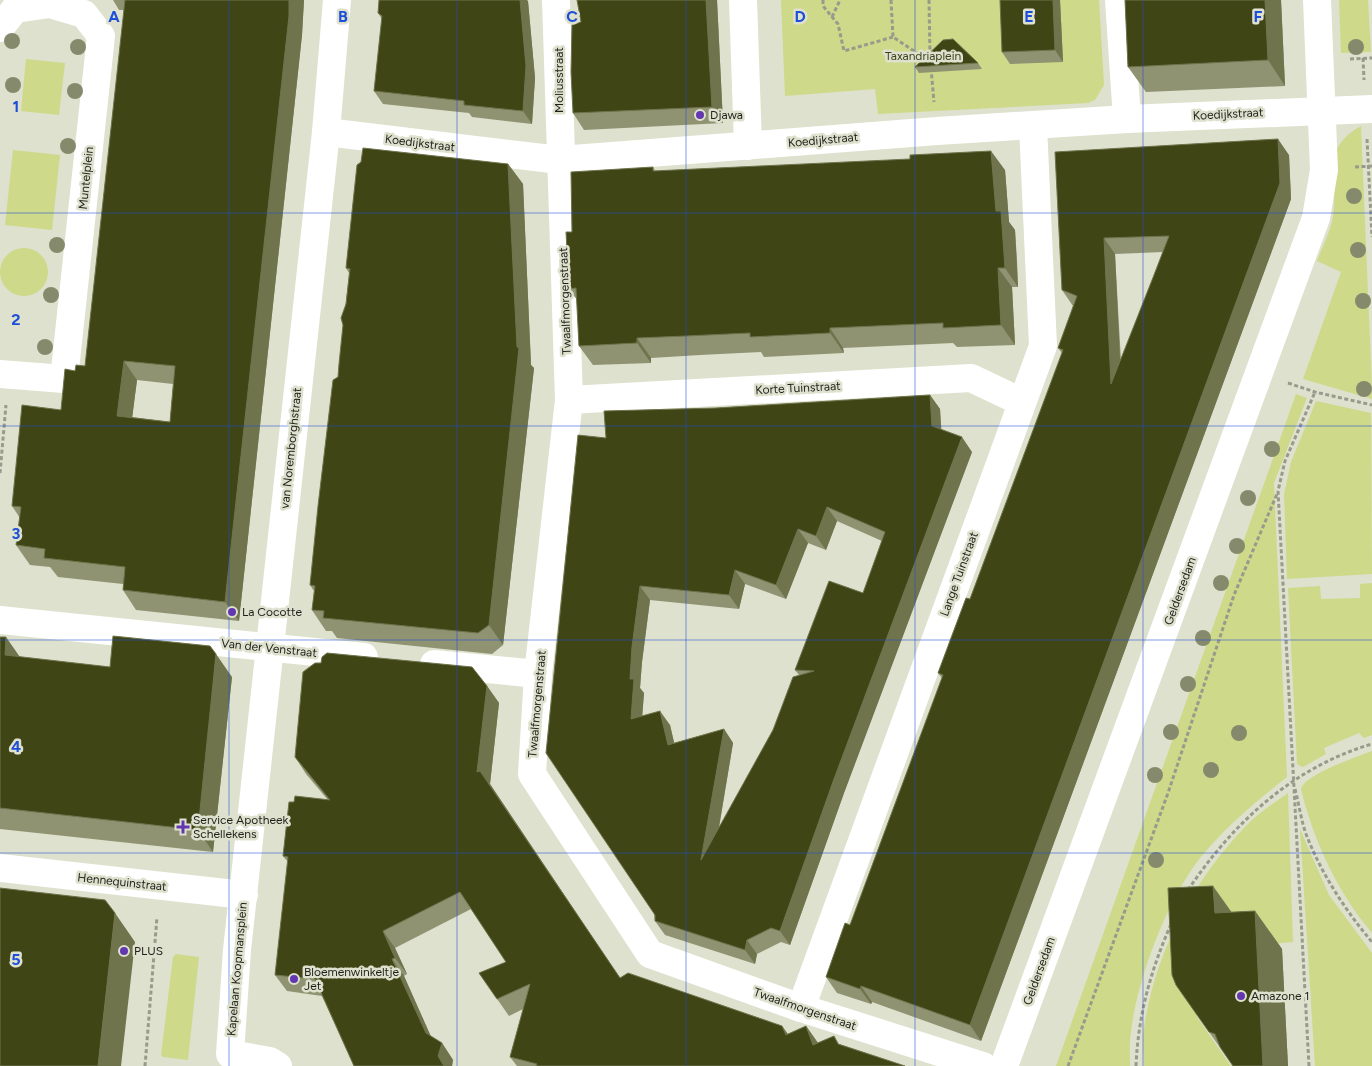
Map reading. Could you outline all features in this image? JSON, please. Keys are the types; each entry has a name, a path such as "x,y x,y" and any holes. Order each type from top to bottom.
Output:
{"street":[{"name":"van Noremborghstraat","path":"244,895 268,648 326,132 336,0"},
{"name":"Moliusstraat","path":"556,0 559,36 560,160"},
{"path":"743,0 748,146"},
{"path":"1119,0 1127,119"},
{"name":"Geldersedam","path":"1004,1066 1316,218 1324,170 1317,0"},
{"name":"Muntelplein","path":"0,28 15,9 50,2 84,14 101,36 64,379 4,374"},
{"name":"Koedijkstraat","path":"326,132 560,160 936,131 1127,119 1368,109"},
{"name":"Lange Tuinstraat","path":"801,1008 1043,346 1033,126"},
{"name":"Twaalfmorgenstraat","path":"560,160 569,400 538,674 532,774 650,954 801,1008 983,1066"},
{"name":"Korte Tuinstraat","path":"569,400 971,378 1022,402"},
{"name":"Van der Venstraat","path":"0,620 384,659"},
{"path":"413,662 538,674"},
{"name":"Hennequinstraat","path":"0,868 244,895"},
{"name":"Kapelaan Koopmansplein","path":"244,895 237,950 230,1054 270,1061 278,1066"}],"path":[{"path":"823,0 824,6 838,24 844,51 893,37 931,62"},
{"path":"832,17 840,0"},
{"path":"891,0 893,37"},
{"path":"929,0 936,131"},
{"path":"1363,58 1368,109 1372,237"},
{"path":"1259,373 1315,392 1372,405"},
{"path":"0,473 4,374"},
{"path":"1068,1066 1168,793 1234,595 1278,491 1285,461 1315,392"},
{"path":"1278,491 1309,1066"},
{"path":"1183,897 1211,856 1243,820 1293,781 1330,761 1372,744"},
{"path":"1293,781 1306,833 1328,879 1351,918 1372,942"},
{"path":"145,1066 159,886"},
{"path":"1136,1066 1138,1030 1155,959 1175,915"}],"green space":[{"name":"Taxandriaplein","path":"781,0 1099,0 1104,85 1095,100 1088,103 878,114 875,89 785,96"},
{"path":"1339,0 1368,0 1371,52 1341,53"},
{"path":"26,59 65,63 59,115 21,111"},
{"path":"1361,126 1372,399 1303,379 1341,272 1317,261 1332,222 1335,155 1340,144 1348,135"},
{"path":"13,150 60,155 52,230 5,225"},
{"path":"19,248 29,248 41,255 48,267 48,277 41,289 29,296 19,296 11,292 4,285 0,277 0,267 4,259 11,252"},
{"path":"1296,394 1307,398 1274,483 1287,777 1265,794 1215,841 1193,868 1180,889 1157,936 1140,987 1130,1036 1130,1066 1056,1066"},
{"path":"1316,401 1371,413 1372,574 1287,579 1284,494 1291,462"},
{"path":"1372,583 1372,735 1364,738 1359,733 1324,748 1326,754 1303,767 1300,766 1297,764 1288,588 1320,586 1321,599 1360,598 1360,584"},
{"path":"1372,751 1372,933 1348,900 1328,865 1306,809 1301,789 1305,783 1321,772"},
{"path":"1288,793 1293,942 1247,946 1193,923 1197,1017 1231,1066 1144,1066 1143,1033 1149,1000 1167,945 1179,919 1209,870 1227,847 1266,808"},
{"path":"1300,829 1329,895 1372,953 1372,1066 1315,1066"},
{"path":"176,954 199,957 188,1060 163,1057 161,1055 173,957"}],"building":[{"path":"125,0 289,0 289,16 225,602 123,590 125,567 44,558 45,549 16,545 21,507 12,506 22,405 61,410 65,369 75,371 76,365 85,366","holes":["124,361 175,366 170,422 117,416"]},
{"path":"379,0 520,0 526,66 523,111 464,105 464,101 374,91 382,16 378,13"},
{"path":"577,0 706,0 712,107 573,113 571,72 572,25 581,22"},
{"path":"1000,0 1053,0 1055,50 1002,52"},
{"path":"1125,0 1265,0 1268,60 1128,67"},
{"path":"953,39 978,63 915,67 943,40"},
{"path":"1278,139 1280,183 970,1025 861,986 860,989 826,977 845,923 850,925 943,675 938,673 966,598 970,599 1063,350 1058,348 1077,296 1062,290 1055,152","holes":["1169,236 1111,384 1104,238"]},
{"path":"363,148 508,164 517,347 519,348 489,625 478,633 323,618 324,611 312,610 315,586 310,585 318,506 333,380 338,377 343,325 341,318 346,304 350,269 346,268 357,165 361,162"},
{"path":"991,151 996,211 1001,211 1005,268 998,268 1001,325 943,328 943,323 830,328 830,333 750,337 750,333 637,338 637,343 579,346 576,288 569,289 566,232 572,232 571,172 653,167 653,171 910,159 910,155"},
{"path":"930,395 932,426 962,437 834,779 780,931 771,928 747,940 745,950 655,921 655,915 546,753 578,435 606,438 604,411 716,408","holes":["827,507 885,532 863,593 829,581 795,670 814,671 793,677 773,730 701,860 724,729 668,745 660,711 631,719 634,679 630,679 632,647 640,586 729,595 735,570 776,585 798,529 816,536"]},
{"path":"113,636 210,646 216,654 198,830 0,808 0,637 6,637 5,655 110,667"},
{"path":"327,653 472,667 487,686 477,772 480,771 620,978 628,973 782,1026 786,1035 806,1026 813,1045 834,1036 838,1044 905,1066 536,1066 537,1064 510,1057 530,984 497,999 479,973 506,962 460,892 383,931 395,958 392,959 426,1033 442,1043 438,1056 444,1066 354,1066 315,979 275,975 288,857 283,856 289,802 294,802 295,796 330,800 295,757 303,672 315,663 321,663 322,657"},
{"name":"Amazone 1","path":"1213,886 1215,913 1255,911 1263,1066 1233,1066 1220,1047 1215,1034 1209,1032 1176,985 1172,975 1168,888"},
{"path":"0,888 105,900 115,913 98,1066 0,1066"}],"place":[{"name":"Djawa","path":"700,115"},
{"name":"La Cocotte","path":"232,612"},
{"name":"Service Apotheek Schellekens","path":"183,827"},
{"name":"PLUS","path":"124,951"},
{"name":"Bloemenwinkeltje Jet","path":"294,979"},
{"name":"Amazone 1","path":"1241,996"}]}
